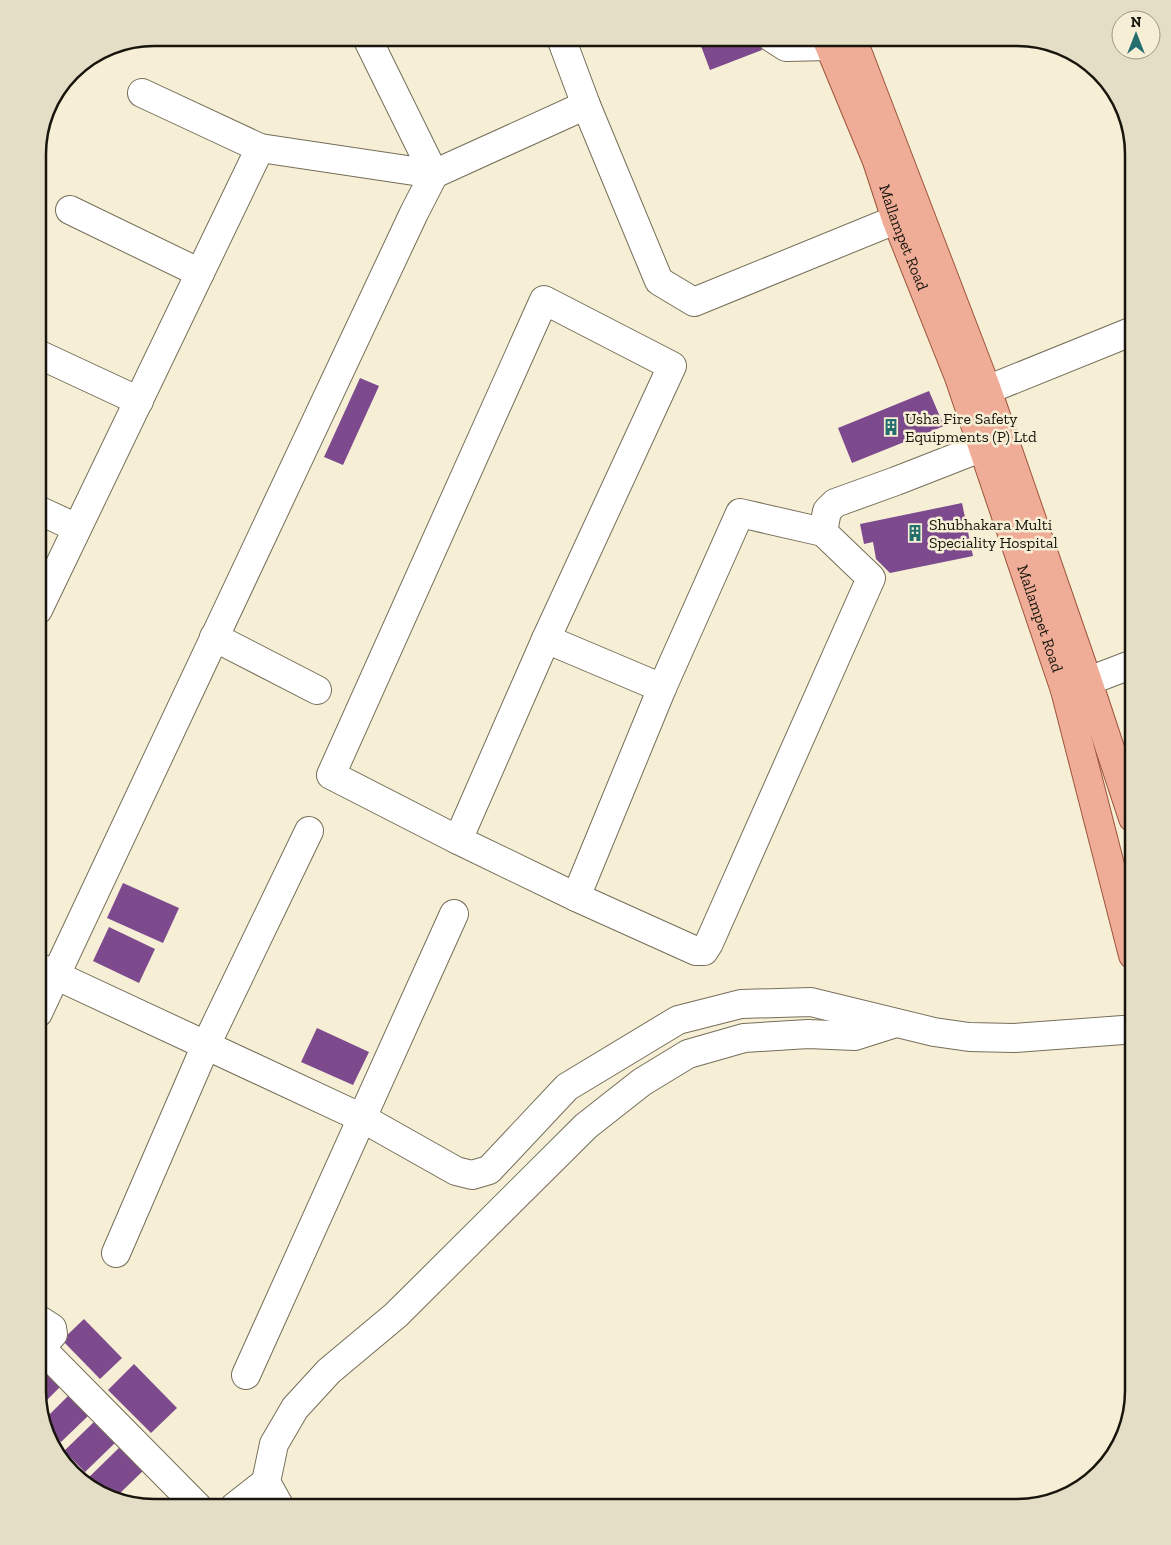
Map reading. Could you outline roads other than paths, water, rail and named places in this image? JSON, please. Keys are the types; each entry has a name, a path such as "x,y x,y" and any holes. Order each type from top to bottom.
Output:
{"main road":[{"name":"Mallampet Road","path":"842,46 907,214 983,447 1077,686 1125,797"},
{"name":"Mallampet Road","path":"907,214 987,390 1077,686 1125,913"}],"street":[{"path":"371,46 434,174"},
{"path":"564,46 586,105 659,281 694,302 907,214"},
{"path":"142,93 260,148 434,174 586,105"},
{"path":"46,593 260,148"},
{"path":"434,174 214,637 46,972 362,1118 456,1171 472,1175 489,1170 567,1087 678,1020 741,1004 811,1002 934,1032 969,1037 1014,1038 1122,1030"},
{"path":"70,210 200,273"},
{"path":"458,840 546,639 672,366 544,300 331,775 458,840 576,897 696,952 704,950 709,944 872,578 824,532 740,513 662,688 576,897"},
{"path":"987,390 1125,335"},
{"path":"46,358 138,401"},
{"path":"824,532 827,511 835,502 896,481 983,447"},
{"path":"46,514 77,528"},
{"path":"214,637 317,690"},
{"path":"546,639 662,688"},
{"path":"1077,686 1125,667"},
{"path":"116,1253 206,1045 309,831"},
{"path":"246,1376 454,914"},
{"path":"245,1499 266,1482 274,1444 295,1408 330,1371 396,1315 586,1126 642,1082 688,1054 744,1038 808,1034 855,1036 896,1023"},
{"path":"46,1324 52,1328 53,1334 46,1342"},
{"path":"46,1356 189,1499"},
{"path":"266,1482 275,1499"}],"place":[{"name":"Usha Fire Safety Equipments (P) Ltd","path":"891,427"},
{"name":"Shubhakara Multi Speciality Hospital","path":"915,533"}]}
